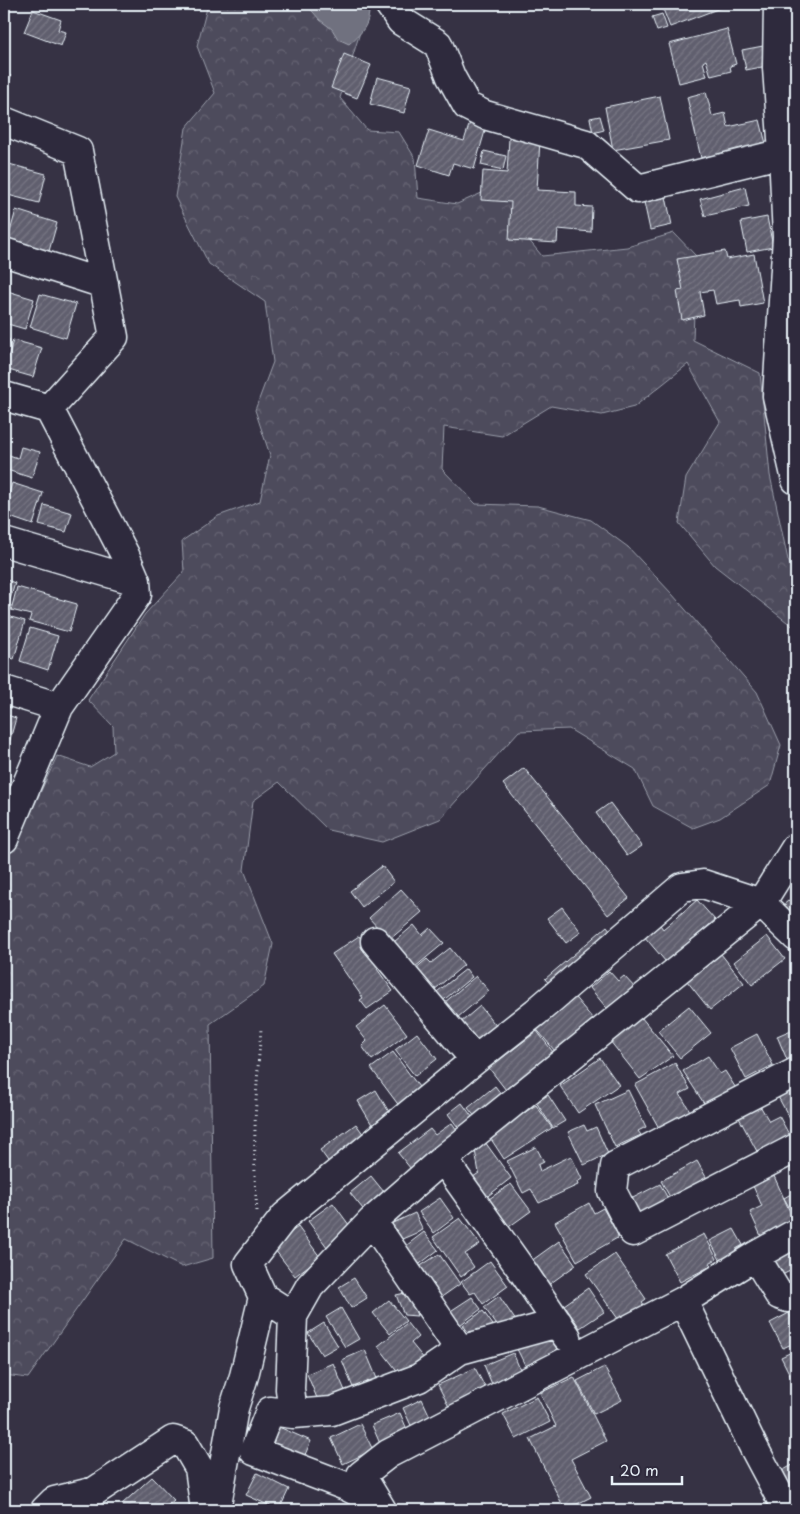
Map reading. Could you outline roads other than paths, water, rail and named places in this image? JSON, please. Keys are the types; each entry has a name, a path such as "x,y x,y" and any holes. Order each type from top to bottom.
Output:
{"street":[{"path":"389,4 401,21 438,44 451,77 467,106 485,115 586,144 638,189 783,153"},
{"path":"778,4 776,68 787,237 777,396 796,480"},
{"path":"4,121 78,151 114,337 49,410"},
{"path":"4,252 104,284"},
{"path":"4,396 49,410 125,555 136,581 137,595 59,707 4,839"},
{"path":"4,542 136,581"},
{"path":"4,690 59,707"},
{"path":"293,1414 290,1389 294,1316 310,1286 372,1221 443,1159 761,904 796,847"},
{"path":"294,1316 263,1297 248,1264 285,1216 536,1012 682,887 703,884 761,904 796,937"},
{"path":"375,941 475,1060"},
{"path":"796,1072 615,1166 612,1190 633,1232 796,1148"},
{"path":"443,1159 579,1355"},
{"path":"372,1221 460,1350"},
{"path":"380,1506 361,1475 388,1454 683,1301 796,1233"},
{"path":"755,1256 779,1295 788,1298 796,1295"},
{"path":"216,1510 234,1408 244,1376 263,1297"},
{"path":"683,1301 787,1510"},
{"path":"380,1506 348,1487 254,1451 270,1411 293,1414 332,1411 419,1378 460,1350 558,1323"},
{"path":"45,1510 54,1501 96,1491 173,1440 185,1444 199,1468 206,1510"}],"water":[{"path":"306,4 369,4 367,22 359,35 349,44 338,39 332,29 320,20"}]}
